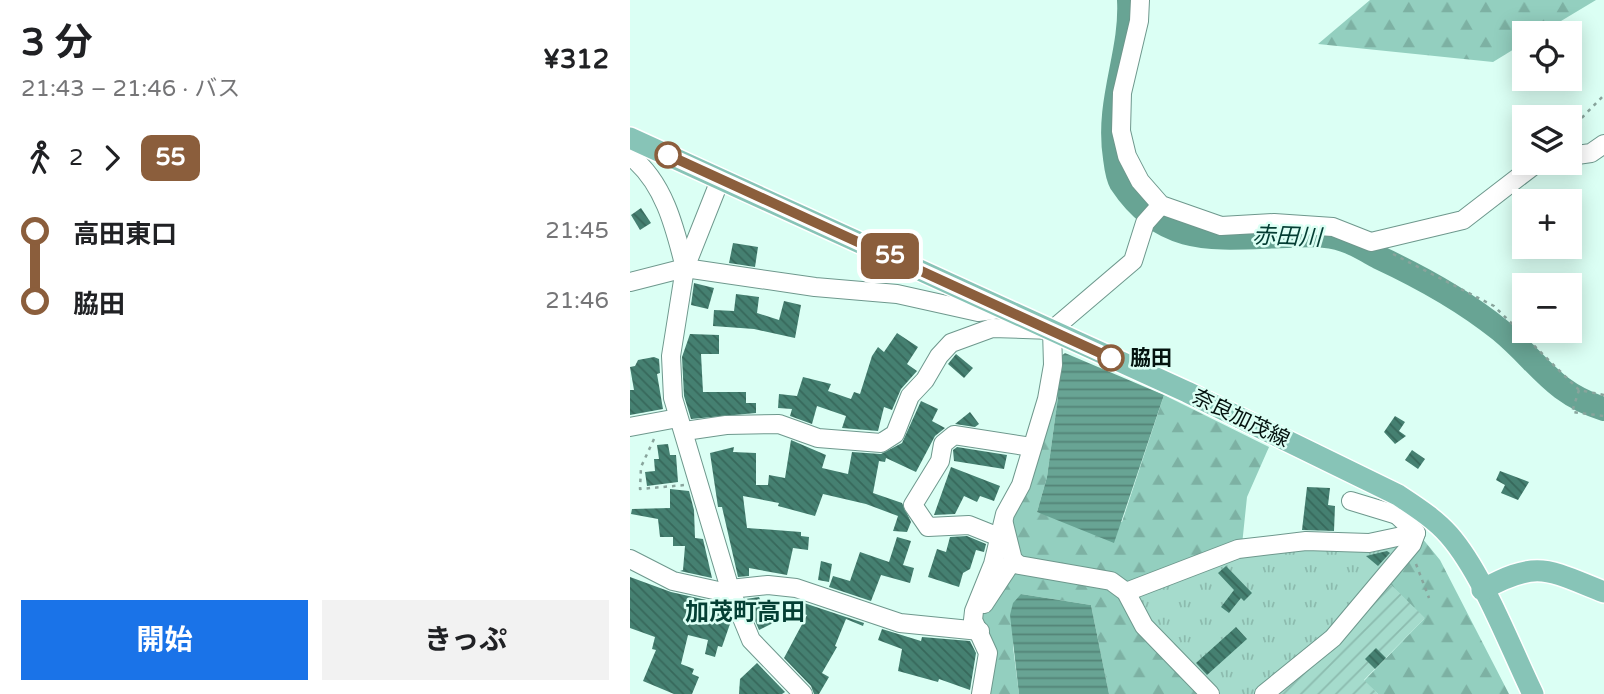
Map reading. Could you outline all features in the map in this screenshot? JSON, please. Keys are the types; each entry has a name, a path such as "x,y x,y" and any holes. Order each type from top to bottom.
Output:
{"main road":[{"name":"奈良加茂線","path":"630,138 1200,398 1397,505 1428,515 1450,536 1482,590 1533,694"},
{"path":"1482,590 1512,574 1534,569 1554,572 1604,592"}],"street":[{"path":"1140,0 1139,21 1122,93 1121,131 1127,156 1140,181 1161,205 1221,226 1274,223 1333,227 1371,242 1463,220 1521,175"},
{"path":"1582,154 1591,153 1604,144"},
{"path":"630,156 644,166 673,219 685,268"},
{"path":"720,180 685,268 671,356 681,425 701,483 731,591 751,640 803,694"},
{"path":"630,427 779,424 818,438 881,443 895,434 910,396 951,343 992,328 1052,330 1133,261 1148,221 1161,205"},
{"path":"630,282 685,268 815,288 897,294 978,312 1000,309"},
{"path":"981,694 988,653 976,625 1001,530 1021,485 1049,387 1053,365 1052,330"},
{"path":"1001,530 968,526 928,527 912,505 940,461 947,438 954,435 1031,447"},
{"path":"1351,501 1397,505 1412,541"},
{"path":"1001,530 1013,560 1023,567 1111,581 1126,592 1144,626 1210,694"},
{"path":"1126,592 1238,549 1306,541 1412,541"},
{"path":"1264,694 1333,638 1412,541"},
{"path":"630,559 673,581 731,591 768,585 796,588 900,623 976,625"},
{"path":"976,625 1013,560"}],"path":[{"path":"1582,118 1604,95"},
{"path":"1371,242 1494,306 1579,390 1604,395"},
{"path":"1579,390 1573,412 1604,416"},
{"path":"681,425 650,443 645,453 640,489 701,483"},
{"path":"1412,541 1429,598"}],"green space":[{"path":"1370,0 1596,0 1561,21 1512,21 1512,50 1493,62 1318,44"},
{"path":"1052,394 1058,397 1047,477 1037,512 1122,522 1164,395 1269,447 1247,497 1242,545 1127,588 1020,563 1009,515"},
{"path":"1422,538 1440,560 1509,694 1378,694 1364,681 1424,619 1387,581"},
{"path":"1401,541 1405,546 1330,635 1257,694 1214,694 1169,646 1130,592 1242,551"},
{"path":"1013,565 1110,585 1204,694 1109,694 1091,605 1021,594 1013,647 1019,694 985,694 980,620 985,606"},
{"path":"1387,581 1425,618 1364,680 1378,694 1267,694"}],"shaded area":[{"path":"1065,353 1164,395 1114,543 1037,512 1047,477 1058,397 1052,394 1060,357"},
{"path":"1021,594 1091,605 1109,694 1019,694 1010,615 1013,603"}],"building":[{"path":"641,208 651,223 640,230 631,215"},
{"path":"733,243 758,247 755,267 729,263"},
{"path":"694,283 714,288 708,309 691,305"},
{"path":"736,294 759,297 757,313 779,320 784,301 801,305 795,338 754,329 713,326 714,310 734,311"},
{"path":"897,333 918,347 907,364 917,371 901,389 892,410 884,407 878,431 842,428 846,416 817,406 812,424 790,416 792,409 778,408 779,394 797,396 803,377 831,384 828,391 851,399 854,392 860,394 872,356 878,347 884,352"},
{"path":"690,334 719,335 719,354 701,354 703,392 746,392 746,403 756,403 756,413 691,419 684,396 682,357"},
{"path":"956,354 973,368 964,378 948,364"},
{"path":"654,357 659,359 660,373 657,374 663,409 630,415 630,390 634,390 630,367 635,366 638,360"},
{"path":"921,401 938,409 932,421 945,428 935,436 916,472 886,458 885,462 879,461 873,493 902,503 911,522 907,532 893,531 898,516 866,504 823,494 815,516 778,506 779,503 743,496 747,528 801,532 801,536 809,537 808,550 793,548 787,575 749,568 749,576 738,577 722,507 718,507 710,453 734,447 733,452 756,453 756,485 768,485 769,475 785,478 791,440 826,455 822,468 848,474 852,452 881,454 902,443"},
{"path":"970,412 979,424 975,427 955,424"},
{"path":"1395,416 1405,422 1399,431 1406,436 1395,444 1384,432"},
{"path":"668,444 670,455 676,455 678,482 647,486 645,472 655,471 654,459 659,459 657,445"},
{"path":"957,447 1007,455 1004,469 954,461 953,450"},
{"path":"1412,450 1425,459 1418,469 1405,460"},
{"path":"951,467 1000,486 994,501 980,496 977,502 964,496 955,514 934,515"},
{"path":"1500,471 1529,482 1518,500 1501,493 1505,485 1496,480"},
{"path":"1307,487 1330,488 1328,505 1335,506 1334,531 1302,530"},
{"path":"670,489 689,491 694,510 695,538 703,539 712,578 680,571 683,570 685,546 673,546 673,537 660,537 658,519 631,514 632,509 670,508"},
{"path":"967,536 986,544 984,552 976,550 970,569 963,573 959,587 928,577 937,549 946,552 950,537"},
{"path":"897,537 911,541 903,565 914,568 910,583 881,575 871,601 829,587 833,576 850,581 860,552 889,562"},
{"path":"1387,551 1390,553 1378,566 1366,556"},
{"path":"821,561 832,564 829,582 818,580"},
{"path":"1226,566 1252,593 1244,601 1241,598 1229,613 1221,607 1234,590 1218,573"},
{"path":"630,577 671,592 724,604 731,621 722,647 718,646 715,657 705,654 708,640 688,635 681,664 694,669 692,674 699,677 692,694 674,694 643,681 656,650 652,649 655,637 630,628"},
{"path":"759,597 767,614 770,612 775,622 759,630 746,599"},
{"path":"792,599 864,623 863,626 846,619 835,646 837,647 822,673 829,677 819,694 814,694 811,686 784,658 807,615 789,609"},
{"path":"1236,627 1247,639 1207,675 1196,663"},
{"path":"882,629 921,641 922,637 970,641 976,653 970,690 939,679 938,682 898,671 902,649 878,640"},
{"path":"1376,648 1386,658 1375,669 1365,659"},
{"path":"757,663 785,692 739,694 740,679"}],"waterway":[{"name":"赤田川","path":"1129,0 1127,39 1114,117 1116,164 1121,183 1155,219 1194,235 1237,238 1315,235 1337,238 1353,244 1456,299 1500,330 1547,376 1571,394 1604,409"}],"bus line":[{"name":"55","path":"668,155 1111,358"}],"place":[{"name":"脇田","path":"1111,358"}],"district":[{"name":"加茂町高田","path":"745,612"}]}
